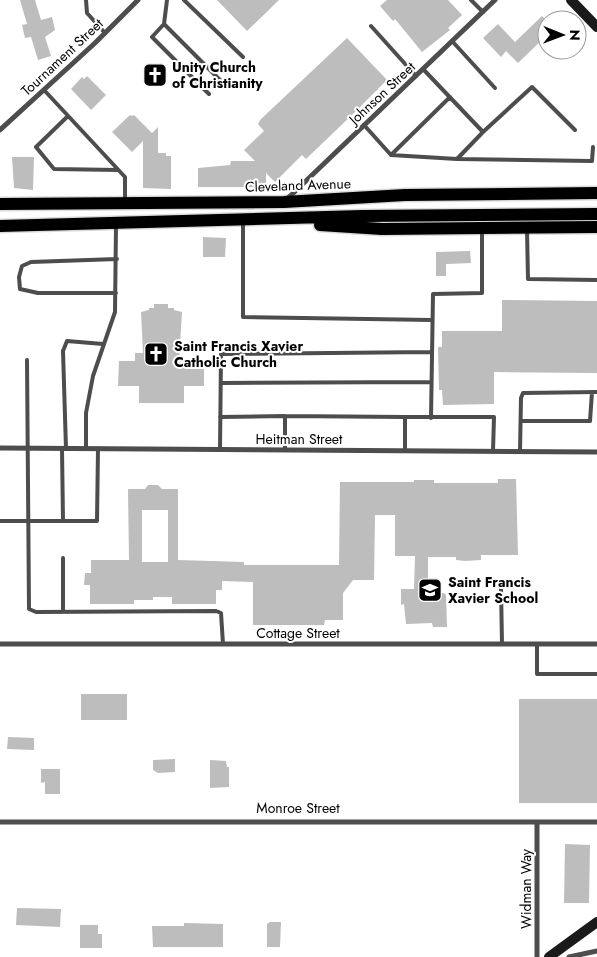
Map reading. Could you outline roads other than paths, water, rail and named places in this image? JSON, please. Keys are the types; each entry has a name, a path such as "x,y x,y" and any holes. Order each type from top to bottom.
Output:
{"main road":[{"name":"Cleveland Avenue","path":"0,204 284,202 405,195 597,193"},
{"path":"0,226 372,216 597,214"},
{"path":"272,220 372,229 597,227"},
{"path":"550,228 597,234"}],"street":[{"name":"Tournament Street","path":"0,130 138,0"},
{"name":"Johnson Street","path":"284,202 495,0"},
{"path":"571,0 597,27"},
{"name":"Heitman Street","path":"0,448 597,452"},
{"name":"Cottage Street","path":"0,644 597,644"},
{"name":"Monroe Street","path":"0,822 597,822"},
{"name":"Widman Way","path":"537,822 537,957"},
{"path":"549,957 597,922"},
{"path":"569,957 597,951"}],"lane":[{"path":"86,0 87,13 105,33"},
{"path":"167,0 164,24 152,37 209,94"},
{"path":"184,0 243,57"},
{"path":"471,0 483,12"},
{"path":"164,24 220,80"},
{"path":"371,26 416,76"},
{"path":"452,41 495,88"},
{"path":"423,69 483,132"},
{"path":"457,159 532,87 576,130"},
{"path":"44,90 125,177 125,203"},
{"path":"391,155 450,97"},
{"path":"68,116 36,147 54,169 118,170"},
{"path":"364,124 391,155 457,159 592,161 593,147"},
{"path":"243,220 243,317 432,320"},
{"path":"86,449 86,413 103,344 115,312 116,224"},
{"path":"527,228 528,280 597,280"},
{"path":"431,418 431,352 434,294 482,293 482,229"},
{"path":"116,293 38,293 20,289 19,277 22,266 31,262 117,259"},
{"path":"63,521 63,351 67,341 103,344"},
{"path":"220,450 221,354 431,352"},
{"path":"27,360 29,609 36,612 216,611 221,613 223,620 223,644"},
{"path":"221,383 431,382"},
{"path":"520,421 590,422 595,392 523,394 520,421 520,451"},
{"path":"285,416 285,450"},
{"path":"220,417 494,417 494,451"},
{"path":"404,450 405,417"},
{"path":"0,521 97,521 98,449"},
{"path":"63,558 63,612"},
{"path":"502,588 502,644"},
{"path":"537,644 537,674 597,674"}],"place":[{"name":"Unity Church of Christianity","path":"155,75"},
{"name":"Saint Francis Xavier Catholic Church","path":"156,354"},
{"name":"Saint Francis Xavier School","path":"430,590"}]}
